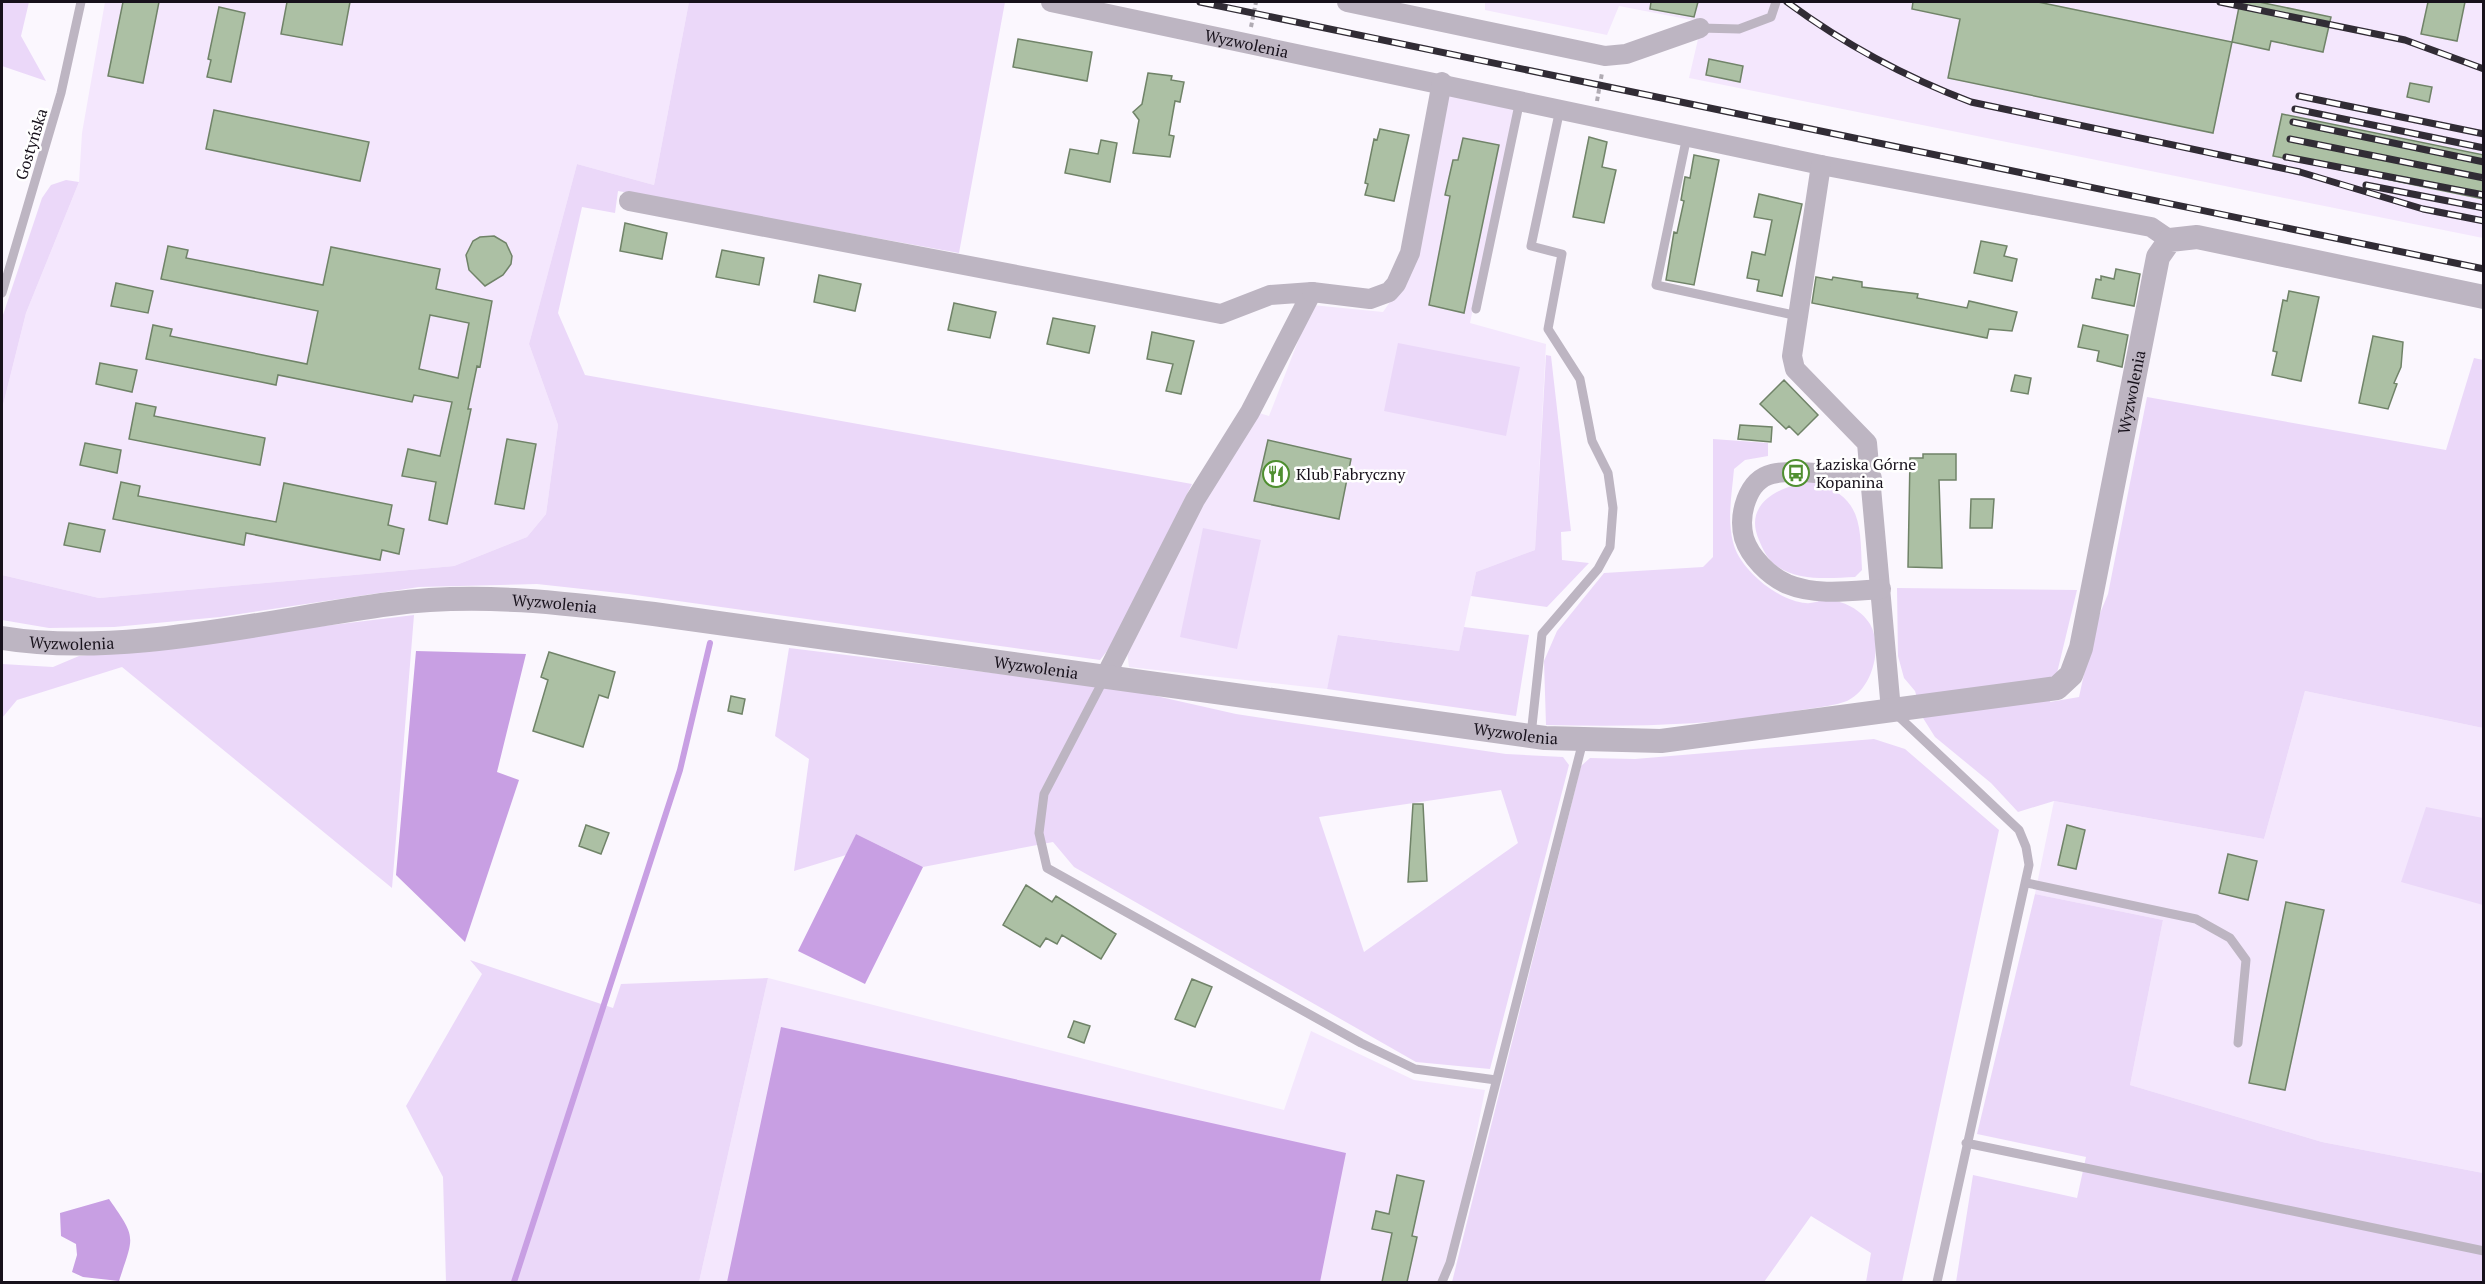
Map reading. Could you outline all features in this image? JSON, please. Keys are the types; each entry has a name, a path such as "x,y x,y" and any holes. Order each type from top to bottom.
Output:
{"street":[{"name":"Wyzwolenia","path":"2,638 73,644 124,641 392,604 482,598 578,604 1583,741 1661,741 1744,732 2058,688 2072,675 2083,637 2158,257 2170,240 2151,227 1821,165 1442,82 1051,2"},
{"path":"1347,2 1605,56 1626,54 1700,28"},
{"path":"629,201 1221,314 1270,295 1312,292 1370,299 1389,292 1410,253 1442,82"},
{"path":"1821,165 1792,356 1794,369 1868,443 1891,710"},
{"path":"2170,240 2197,237 2484,297"},
{"path":"1106,675 1195,500 1250,412 1312,292"},
{"path":"1872,478 1772,474 1753,484 1744,506 1744,538 1760,566 1785,584 1813,591 1881,589"}],"lane":[{"name":"Gostyńska","path":"2,293 61,93 81,2"},
{"path":"1700,28 1739,29 1772,17 1776,2"},
{"path":"1476,309 1520,100"},
{"path":"1532,735 1542,634 1598,569 1610,547 1613,508 1608,473 1592,441 1580,379 1548,329 1562,254 1531,246 1560,109"},
{"path":"1687,136 1656,285 1798,316"},
{"path":"1106,675 1044,794 1039,833 1047,868 1361,1043 1415,1069 1496,1080"},
{"path":"1891,710 2019,830 2026,847 2029,865 2027,883 1966,1143 1937,1282"},
{"path":"1442,1282 1450,1263 1583,741"},
{"path":"2027,883 2196,919 2230,938 2246,960 2238,1043"},
{"path":"1966,1143 2484,1251"}],"path":[{"path":"1247,43 1256,2"},
{"path":"1594,116 1605,56"}],"shaded area":[{"path":"2,2 29,2 21,36 46,81 2,66"},
{"path":"105,2 689,2 654,185 577,164 529,344 558,425 546,514 527,537 454,566 99,598 2,575 2,409 26,313 79,182 82,133"},
{"path":"689,2 1005,2 959,253 618,191 615,213 582,207 558,313 585,375 1192,484 1114,642 1100,660 628,594 537,584 419,587 220,617 114,627 49,628 2,620 2,575 99,598 454,566 527,537 546,514 558,425 529,344 577,164 654,185"},
{"path":"1485,2 2483,2 2483,238 1689,78 1702,22 1619,6 1607,35 1485,10"},
{"path":"1445,92 1514,110 1470,323 1546,344 1535,550 1476,572 1459,651 1339,635 1327,689 1129,667 1127,651 1195,510 1259,413 1269,416 1312,305 1383,312 1415,266"},
{"path":"66,180 79,182 26,313 2,409 2,318 42,198 51,185"},
{"path":"1398,343 1520,367 1506,436 1384,411"},
{"path":"1546,355 1551,356 1571,531 1561,532 1562,560 1589,563 1547,607 1471,596 1476,572 1535,550"},
{"path":"2474,358 2483,360 2483,728 2305,691 2264,839 2054,801 2018,812 1991,783 1935,737 1923,718 1915,691 1904,678 1898,656 1897,588 2077,590 2050,702 2079,697 2094,628 2108,594 2147,397 2446,450"},
{"path":"1713,439 1768,443 1768,456 1745,460 1734,469 1730,524 1737,552 1751,573 1772,590 1784,596 1808,603 1824,600 1837,601 1861,614 1870,624 1876,645 1868,680 1853,697 1844,702 1764,716 1702,723 1546,725 1544,661 1557,631 1604,573 1703,567 1713,557"},
{"path":"1814,482 1842,496 1856,515 1861,540 1862,570 1855,577 1813,578 1792,574 1774,564 1760,543 1755,527 1756,515 1761,505 1778,491"},
{"path":"1203,528 1261,540 1237,649 1180,637"},
{"path":"414,615 392,888 122,667 17,700 2,718 2,664 53,667 79,656"},
{"path":"1464,627 1529,635 1516,716 1327,689 1338,635 1459,651"},
{"path":"789,648 1125,689 1236,714 1506,754 1563,757 1569,765 1490,1069 1416,1062 1074,867 1053,842 923,867 856,834 846,855 794,871 809,759 775,736","holes":["1501,790 1518,843 1364,952 1319,817"]},
{"path":"416,651 526,654 497,772 519,780 465,942 396,875"},
{"path":"2305,691 2483,728 2483,1173 2322,1142 2130,1085 2163,920 2035,894 2054,801 2264,839"},
{"path":"1874,739 1905,749 1999,830 1902,1282 1866,1282 1871,1253 1811,1216 1764,1282 1452,1282 1581,766 1590,758 1635,759"},
{"path":"2426,807 2483,818 2483,905 2401,882"},
{"path":"856,834 923,867 865,984 798,951"},
{"path":"2035,894 2163,920 2130,1085 2322,1142 2483,1173 2483,1282 1956,1282 1973,1175 2077,1198 2086,1157 1977,1134"},
{"path":"470,960 613,1008 621,984 768,978 699,1282 446,1282 443,1177 406,1106 482,974"},
{"path":"768,978 1284,1110 1311,1031 1414,1080 1485,1090 1447,1282 699,1282"},
{"path":"781,1027 1346,1153 1320,1282 727,1282"},
{"path":"109,1199 124,1222 130,1238 128,1254 119,1281 83,1277 72,1272 77,1255 76,1244 61,1236 60,1213"}],"building":[{"path":"123,2 159,2 143,83 108,76"},
{"path":"287,2 350,2 342,45 281,34"},
{"path":"1651,2 1698,2 1694,17 1650,9"},
{"path":"1913,2 2038,2 2232,42 2213,133 1948,78 1960,19 1912,9"},
{"path":"2240,2 2259,2 2331,17 2323,52 2271,41 2269,50 2232,42"},
{"path":"2428,2 2465,2 2457,41 2421,34"},
{"path":"219,7 245,13 231,82 207,77 211,60 208,59"},
{"path":"1018,39 1092,52 1087,81 1013,67"},
{"path":"1709,59 1743,66 1740,82 1706,75"},
{"path":"1148,73 1172,76 1171,80 1184,82 1180,102 1175,101 1169,135 1174,136 1170,157 1133,153 1139,120 1133,112 1142,104"},
{"path":"2410,83 2432,87 2429,102 2407,97"},
{"path":"214,110 369,142 360,181 206,149"},
{"path":"2282,114 2484,155 2484,199 2273,156"},
{"path":"1380,129 1409,135 1394,201 1365,195 1368,184 1365,183 1374,139 1377,140"},
{"path":"1589,137 1607,142 1602,167 1616,170 1604,223 1573,217"},
{"path":"1463,138 1499,145 1464,313 1429,305 1450,196 1445,195 1453,160 1458,160"},
{"path":"1101,140 1117,143 1110,182 1065,173 1070,149 1098,154"},
{"path":"1694,155 1719,160 1694,285 1666,280 1674,232 1677,233 1684,201 1681,200 1685,177 1690,178"},
{"path":"1759,194 1802,204 1782,296 1757,291 1759,280 1747,278 1752,252 1765,255 1772,220 1754,217"},
{"path":"625,223 667,233 662,259 620,251"},
{"path":"494,236 506,243 512,256 511,264 503,275 485,286 469,270 466,255 473,241 480,237"},
{"path":"1981,241 2007,246 2004,256 2017,259 2012,281 1974,273"},
{"path":"168,246 188,250 186,258 323,285 331,247 440,269 436,289 492,301 480,367 477,366 468,409 471,409 447,524 429,520 436,482 402,476 408,449 440,456 452,402 414,395 412,402 278,375 276,385 146,359 153,325 172,329 170,336 307,364 318,311 161,279","holes":["430,315 469,323 458,378 419,369"]},
{"path":"722,250 764,258 759,285 716,277"},
{"path":"2116,269 2140,274 2134,306 2092,298 2096,279 2101,280 2101,276 2114,279"},
{"path":"819,275 861,284 855,311 814,302"},
{"path":"1816,277 1832,280 1833,277 1862,282 1862,287 1918,294 1917,298 1967,308 1969,301 2017,312 2012,331 1989,329 1987,338 1812,303"},
{"path":"116,283 153,291 148,313 111,306"},
{"path":"2289,291 2319,297 2301,381 2272,375 2277,352 2273,351 2283,300 2287,301"},
{"path":"954,303 996,312 990,338 948,330"},
{"path":"1053,318 1095,326 1089,353 1047,344"},
{"path":"2083,325 2128,335 2122,367 2097,361 2099,351 2078,347"},
{"path":"1152,332 1194,341 1181,394 1166,391 1173,364 1147,359"},
{"path":"2373,336 2403,342 2401,367 2394,383 2397,384 2388,409 2359,403"},
{"path":"100,363 137,370 132,392 96,384"},
{"path":"2015,375 2031,378 2028,394 2011,391"},
{"path":"1784,380 1818,415 1798,435 1789,426 1786,429 1760,404"},
{"path":"136,403 156,407 154,416 265,438 260,465 129,439"},
{"path":"1740,425 1772,427 1771,442 1738,439"},
{"path":"507,439 536,444 524,509 495,504"},
{"path":"1268,440 1351,459 1339,519 1254,501"},
{"path":"85,443 121,450 117,473 80,465"},
{"path":"1923,454 1956,454 1956,480 1939,480 1942,568 1908,567 1910,458 1923,458"},
{"path":"121,482 140,486 138,496 276,522 284,483 392,505 388,525 404,529 399,554 382,550 380,560 246,533 244,545 113,519"},
{"path":"1971,499 1994,499 1992,528 1970,528"},
{"path":"69,523 105,530 100,552 64,545"},
{"path":"549,652 615,672 608,698 599,695 583,747 533,731 548,680 541,677"},
{"path":"731,696 745,699 742,714 728,711"},
{"path":"1413,804 1423,804 1427,881 1408,882"},
{"path":"586,825 609,833 601,854 579,846"},
{"path":"2067,825 2085,830 2076,869 2058,865"},
{"path":"2228,854 2257,861 2248,900 2219,893"},
{"path":"1026,885 1052,902 1056,896 1116,934 1101,959 1062,935 1057,944 1046,938 1040,947 1003,925"},
{"path":"2286,902 2324,910 2285,1090 2249,1083"},
{"path":"1192,979 1212,987 1195,1027 1175,1019"},
{"path":"1074,1021 1090,1026 1084,1043 1068,1037"},
{"path":"1397,1175 1424,1181 1412,1236 1417,1237 1407,1282 1382,1282 1392,1233 1372,1229 1376,1211 1389,1214"}],"waterway":[{"path":"514,1282 680,770 710,643"}],"railway":[{"path":"1200,2 2484,269"},
{"path":"1787,2 1853,46 1922,82 1971,102 2300,172 2423,209 2484,221"},
{"path":"2220,2 2405,40 2484,69"},
{"path":"2299,96 2484,134"},
{"path":"2295,109 2484,148"},
{"path":"2293,122 2484,162"},
{"path":"2290,139 2484,178"},
{"path":"2286,157 2484,195"},
{"path":"2366,185 2484,208"}],"place":[{"name":"Łaziska Górne Kopanina","path":"1796,473"},
{"name":"Klub Fabryczny","path":"1276,474"}]}
